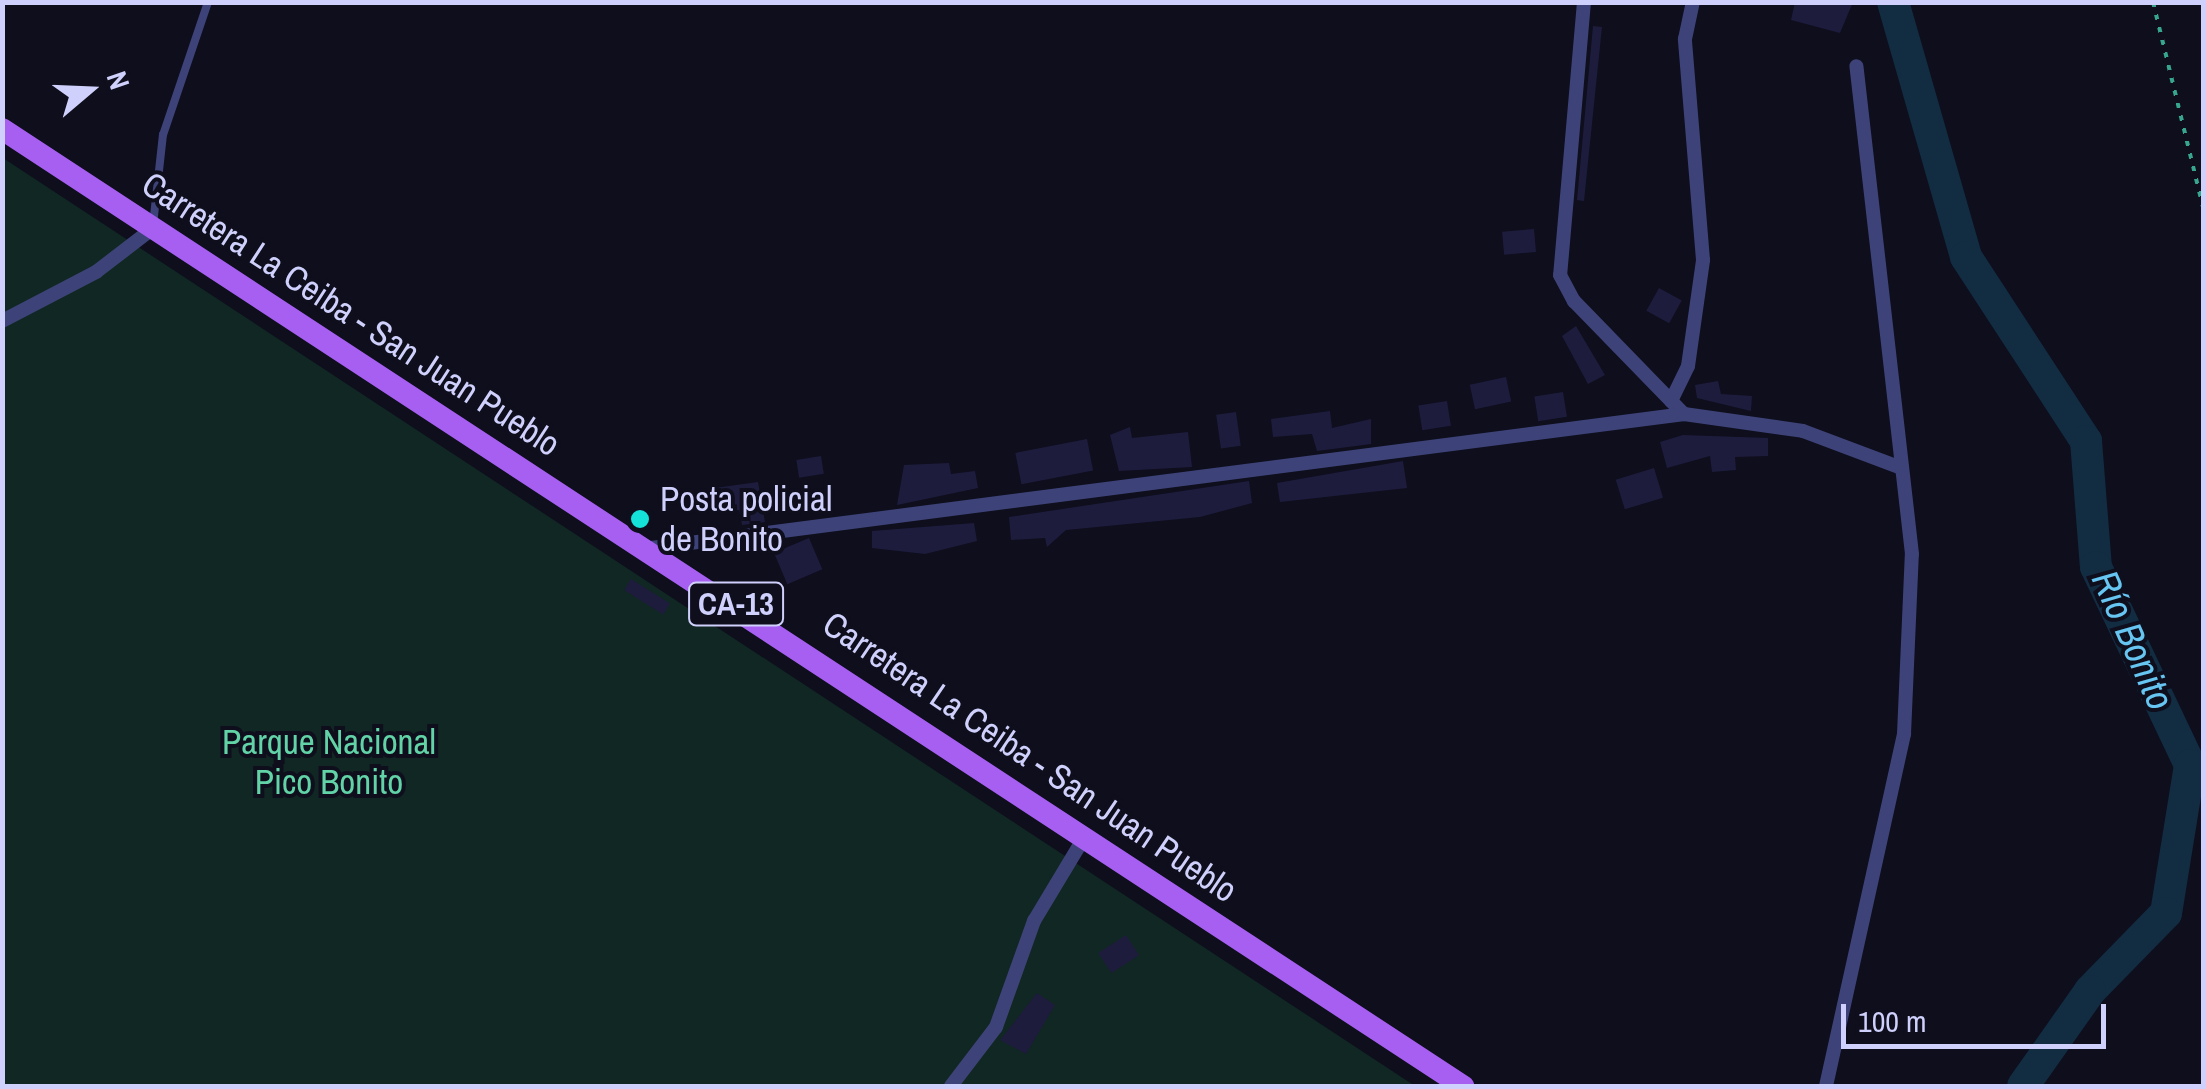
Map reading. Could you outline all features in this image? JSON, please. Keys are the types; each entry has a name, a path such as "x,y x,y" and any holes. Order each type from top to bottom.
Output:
{"main road":[{"name":"Carretera La Ceiba - San Juan Pueblo","path":"2,129 651,548 1463,1086"}],"street":[{"path":"1584,2 1560,275 1574,301 1684,414"},
{"path":"1671,401 1688,366 1704,260 1685,40 1693,2"},
{"path":"1826,1086 1860,966 1904,734 1912,554 1856,66"},
{"path":"2,321 96,272 152,229"},
{"path":"651,548 1684,414 1803,432 1899,467"},
{"path":"951,1086 996,1026 1034,921 1085,836"}],"lane":[{"path":"152,229 163,135 208,2"}],"path":[{"path":"2153,2 2203,210"}],"green space":[{"name":"Parque Nacional Pico Bonito","path":"3,158 1415,1086 3,1086"}],"building":[{"path":"1795,2 1853,2 1840,33 1791,20"},
{"path":"1593,26 1602,27 1584,201 1577,200"},
{"path":"1534,229 1536,252 1504,255 1502,232"},
{"path":"1659,288 1682,301 1669,323 1646,311"},
{"path":"1576,326 1605,375 1588,384 1562,336"},
{"path":"1506,377 1511,401 1475,409 1470,385"},
{"path":"1718,381 1721,394 1752,396 1751,411 1697,398 1695,385"},
{"path":"1563,392 1567,417 1538,421 1534,397"},
{"path":"1447,401 1451,426 1422,430 1418,406"},
{"path":"1330,411 1332,428 1371,419 1371,444 1317,451 1312,434 1273,437 1271,419"},
{"path":"1236,412 1241,446 1221,448 1216,415"},
{"path":"1130,427 1132,438 1188,432 1192,467 1119,471 1110,435"},
{"path":"1683,435 1768,438 1768,456 1735,457 1736,470 1712,472 1710,456 1667,468 1660,442"},
{"path":"1087,439 1093,470 1021,484 1015,453"},
{"path":"821,456 824,474 799,478 796,460"},
{"path":"1403,461 1407,488 1280,502 1277,483"},
{"path":"949,463 951,474 975,471 978,488 897,505 904,465"},
{"path":"1654,468 1663,498 1625,509 1616,480"},
{"path":"1249,481 1252,503 1200,517 1066,530 1047,547 1045,538 1011,540 1009,517"},
{"path":"758,482 765,522 742,525 739,510 719,514 715,488"},
{"path":"974,523 977,541 925,554 872,548 872,531"},
{"path":"809,538 822,569 787,584 774,553"},
{"path":"631,579 670,603 663,614 624,590"},
{"path":"1126,935 1139,955 1111,973 1098,953"},
{"path":"1037,993 1055,1005 1026,1054 1000,1040"}],"waterway":[{"name":"Río Bonito","path":"1893,2 1966,257 2086,441 2096,567 2190,765 2166,913 2090,991 2023,1086"}],"place":[{"name":"Posta policial de Bonito","path":"640,519"}]}
